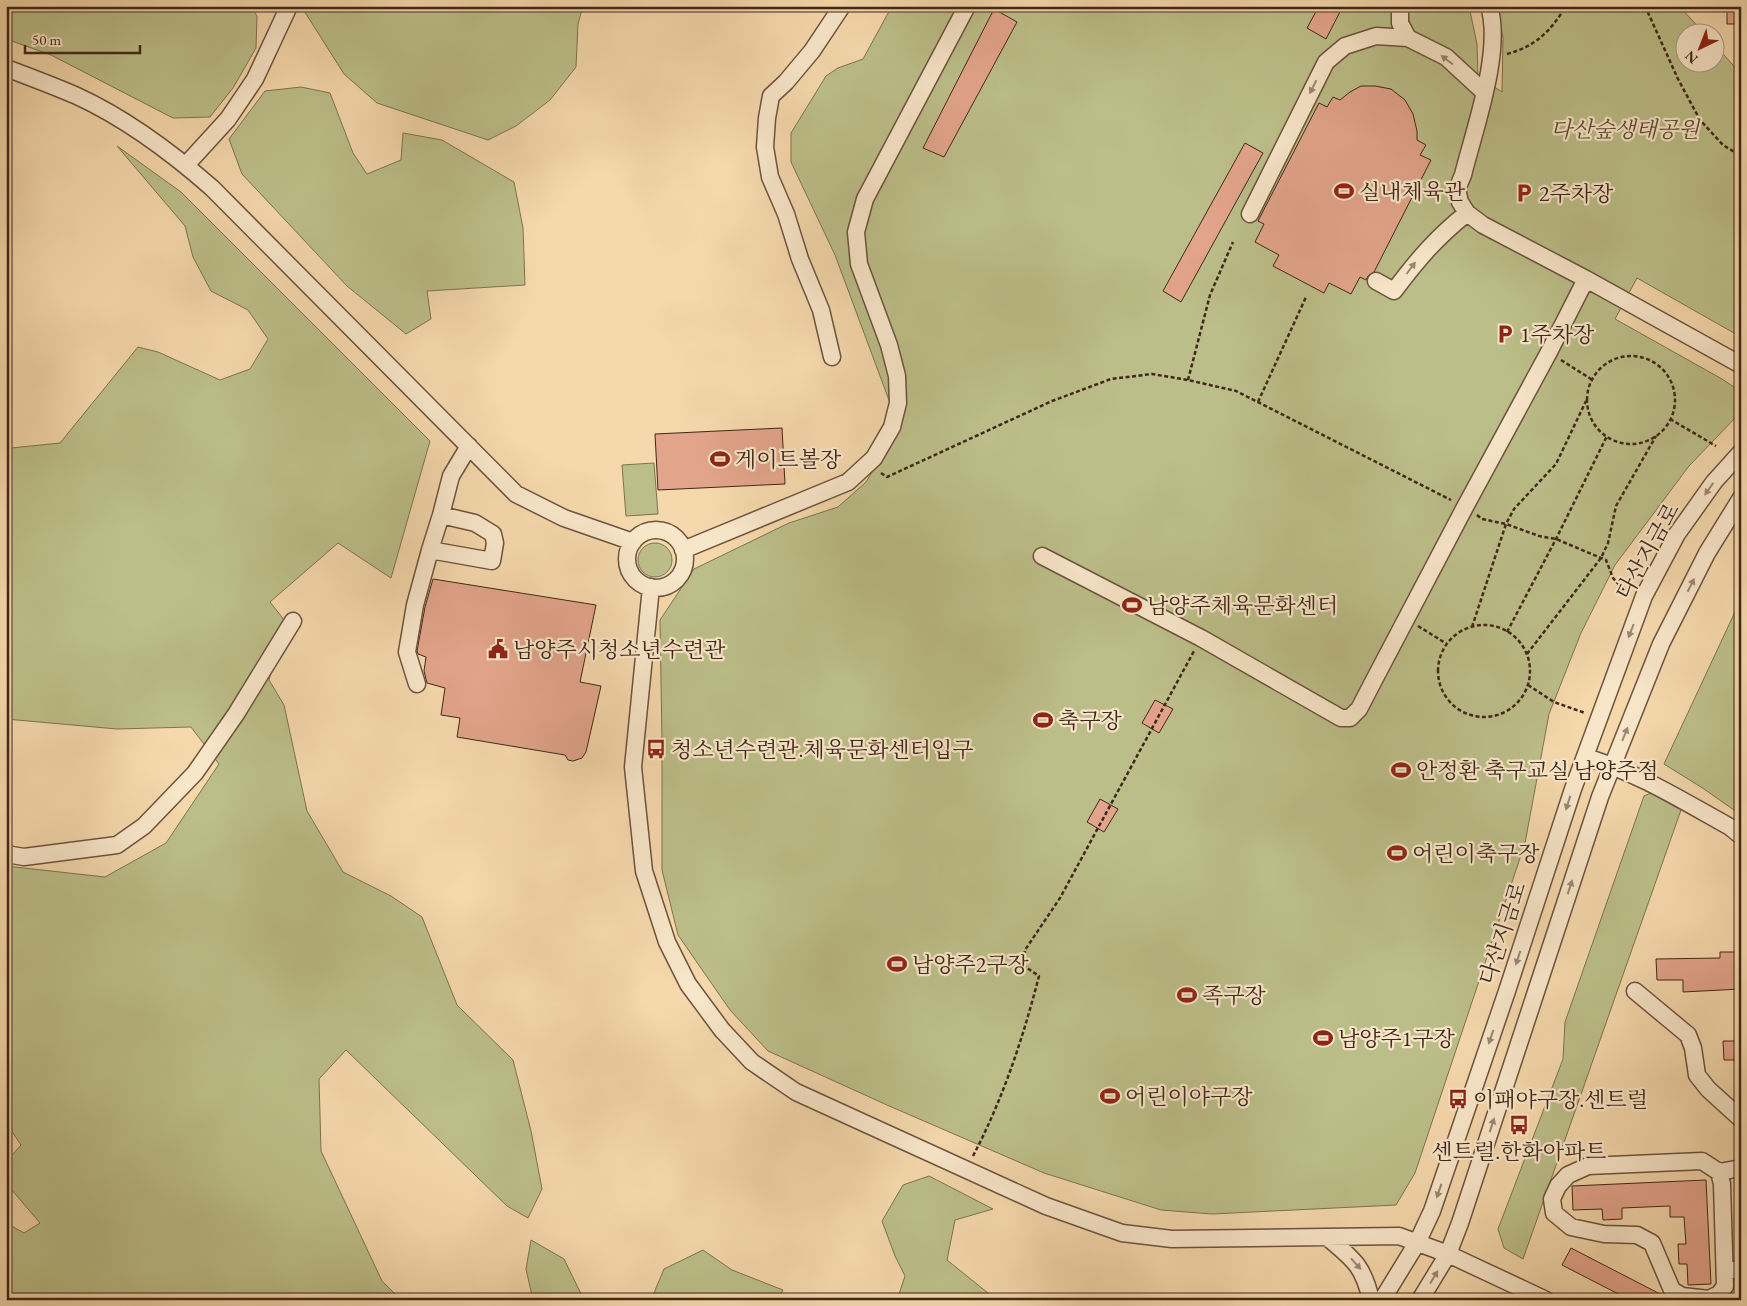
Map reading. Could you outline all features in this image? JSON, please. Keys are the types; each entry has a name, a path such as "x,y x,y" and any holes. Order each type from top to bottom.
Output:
{"street":[{"path":"186,165 228,120 255,79 288,6"},
{"path":"832,357 821,310 800,259 786,214 770,177 766,147 767,118 772,96 812,51 842,6"},
{"path":"683,550 848,482 874,458 892,428 898,403 897,376 889,346 859,264 856,232 865,199 967,6"},
{"path":"1400,6 1400,23 1408,38"},
{"path":"1489,6 1493,31 1492,58 1463,175 1457,189 1460,202 1467,213 1500,234 1586,279 1741,365"},
{"path":"1250,214 1326,62 1345,46 1376,36 1408,38 1446,57 1484,92"},
{"path":"6,68 78,96 142,132 186,165 212,188 516,494 564,518 633,542"},
{"path":"1376,281 1394,291 1417,260 1441,234 1467,213"},
{"path":"1042,556 1201,638 1341,718 1350,718 1358,709 1586,279"},
{"path":"417,684 408,652 415,605 451,476 469,446"},
{"name":"다산지금로","path":"1382,1300 1417,1243 1432,1211 1573,789 1644,596 1676,534 1714,482 1741,452"},
{"path":"1420,1300 1448,1254 1460,1223 1612,765 1661,644 1707,553 1741,498"},
{"path":"430,550 492,562 495,543 493,534 475,523 441,515"},
{"path":"659,530 668,533 675,538 683,550 685,563 682,572 669,585 660,588 641,584 633,577 629,568 627,559 629,549 641,534 650,531 659,530"},
{"path":"651,587 633,767 644,871 667,942 688,984 722,1030 752,1062 796,1092 967,1168 1046,1206 1122,1233 1172,1240 1399,1236 1448,1254 1546,1300"},
{"path":"6,854 24,857 117,845 144,826 196,773 236,714 293,621"},
{"path":"1585,757 1612,765 1648,782 1730,827 1741,836"},
{"path":"1635,991 1688,1035 1693,1048 1697,1075 1708,1089 1741,1119"},
{"path":"1702,1161 1719,1172 1733,1270 1719,1294 1709,1299 1682,1296 1672,1290 1652,1243 1637,1235 1604,1234 1571,1227 1554,1213 1552,1198 1558,1186 1568,1175 1588,1166 1702,1161"},
{"path":"1719,1172 1741,1168"},
{"path":"1327,1237 1352,1258 1362,1271 1371,1300"}],"path":[{"path":"1492,58 1523,49 1546,34 1555,24 1566,6"},
{"path":"1645,6 1678,79 1700,120 1723,144 1741,156"},
{"path":"1188,380 1210,295 1233,242"},
{"path":"1258,402 1306,297"},
{"path":"1548,352 1591,379"},
{"path":"1626,356 1640,357 1654,362 1672,384 1675,398 1673,412 1667,426 1656,436 1643,442 1628,444 1614,440 1601,433 1592,421 1587,407 1587,399 1591,379 1600,368 1612,359 1626,356"},
{"path":"866,465 887,477 1052,401 1110,379 1152,374 1188,380 1236,391 1465,507 1482,519 1506,524 1539,536 1556,539 1606,560 1613,578 1626,593"},
{"path":"1472,627 1506,524 1514,509 1556,464 1587,399"},
{"path":"1670,419 1716,446"},
{"path":"1507,632 1607,436"},
{"path":"1526,654 1601,558 1608,543 1616,506 1656,436"},
{"path":"1406,619 1447,644"},
{"path":"1487,625 1502,628 1514,636 1524,648 1530,662 1530,677 1526,692 1517,704 1504,713 1490,717 1475,716 1460,710 1449,700 1441,687 1438,672 1440,657 1447,644 1458,633 1472,627 1487,625"},
{"path":"967,1168 988,1128 1025,1029 1038,976 1024,966 1025,950 1060,898 1201,638"},
{"path":"1528,685 1554,702 1592,716"}],"green space":[{"path":"6,6 250,6 257,16 256,48 233,88 210,117 173,118 51,55 6,39"},
{"path":"301,6 583,6 578,24 576,67 550,100 516,126 488,140 377,103 344,74"},
{"name":"남양주체육문화센터","path":"892,6 1469,6 1477,44 1478,76 1502,92 1503,38 1497,6 1679,6 1694,22 1674,22 1674,72 1724,72 1724,55 1741,74 1741,337 1637,278 1615,319 1737,389 1740,405 1737,416 1689,466 1615,565 1581,633 1549,714 1525,843 1415,1173 1396,1205 1212,1214 1161,1210 1044,1173 768,1051 730,1010 678,935 662,870 660,620 694,569 789,523 838,507 866,482 899,427 835,255 791,162 791,133 826,76 838,68 863,59"},
{"path":"301,87 330,93 353,153 367,174 401,160 403,133 442,140 514,182 523,228 525,285 427,291 431,319 406,334 347,286 242,174 229,139 265,91"},
{"path":"117,146 181,192 430,441 391,578 338,543 270,602 285,621 269,680 284,705 307,811 343,872 391,896 422,917 457,1005 513,1060 531,1131 542,1189 528,1218 507,1206 346,1050 319,1079 321,1151 382,1281 401,1300 6,1300 6,1223 24,1233 40,1223 11,1189 6,1178 6,1162 21,1145 6,1123 6,866 105,877 166,843 219,764 191,727 117,729 6,719 6,444 11,448 60,443 138,347 158,352 220,380 250,369 268,339 248,310 211,291 193,257 185,226"},
{"path":"654,463 658,514 626,516 622,465"},
{"path":"655,543 667,548 672,560 667,572 655,577 643,572 638,560 643,548"},
{"path":"1741,599 1741,815 1664,764"},
{"path":"1651,793 1681,810 1523,1259 1504,1248 1498,1229 1563,1059 1565,1022 1644,796"},
{"path":"929,1176 993,1209 955,1220 947,1260 993,1297 994,1300 897,1300 905,1276 895,1256 882,1221 903,1185"},
{"path":"531,1240 564,1259 584,1300 533,1300 526,1269"},
{"path":"703,1250 732,1270 783,1290 777,1300 651,1300 664,1269"}],"building":[{"path":"1319,6 1343,6 1326,39 1307,28"},
{"path":"1727,7 1741,7 1741,24 1727,24"},
{"path":"994,9 1017,22 944,157 923,148"},
{"name":"실내체육관","path":"1361,86 1391,89 1405,100 1413,114 1417,140 1426,145 1420,155 1431,160 1374,272 1366,280 1360,277 1351,294 1329,283 1324,293 1273,266 1279,255 1255,242 1264,224 1258,221 1319,103 1327,107 1333,97 1340,100"},
{"path":"1245,143 1263,153 1181,302 1163,291"},
{"name":"게이트볼장","path":"782,428 785,484 658,490 655,434"},
{"path":"433,579 596,605 580,682 601,686 586,752 582,758 573,761 568,760 565,755 457,737 460,718 441,715 445,688 427,683 424,671 426,657 418,654 417,651 425,607"},
{"path":"1155,700 1173,709 1159,733 1142,723"},
{"path":"1100,799 1118,809 1104,832 1087,822"},
{"path":"1720,952 1741,952 1741,989 1683,992 1683,980 1657,980 1656,959 1720,958"},
{"path":"1723,1041 1741,1041 1741,1060 1724,1060"},
{"path":"1706,1180 1711,1284 1688,1285 1687,1264 1679,1264 1678,1244 1686,1244 1684,1217 1670,1217 1670,1206 1622,1208 1622,1219 1603,1220 1602,1209 1573,1210 1572,1186"},
{"path":"1571,1248 1669,1300 1630,1300 1562,1265"}],"place":[{"name":"실내체육관","path":"1344,191"},
{"name":"2주차장","path":"1524,193"},
{"name":"1주차장","path":"1505,334"},
{"name":"게이트볼장","path":"720,459"},
{"name":"남양주체육문화센터","path":"1132,605"},
{"name":"남양주시청소년수련관","path":"498,649"},
{"name":"축구장","path":"1043,720"},
{"name":"청소년수련관.체육문화센터입구","path":"656,749"},
{"name":"안정환 축구교실 남양주점","path":"1401,770"},
{"name":"어린이축구장","path":"1397,853"},
{"name":"남양주2구장","path":"897,964"},
{"name":"족구장","path":"1187,995"},
{"name":"남양주1구장","path":"1323,1038"},
{"name":"어린이야구장","path":"1110,1096"},
{"name":"이패야구장.센트럴","path":"1458,1099"},
{"name":"센트럴.한화아파트","path":"1519,1125"}],"park label":[{"name":"다산숲생태공원","path":"1625,129"}]}
